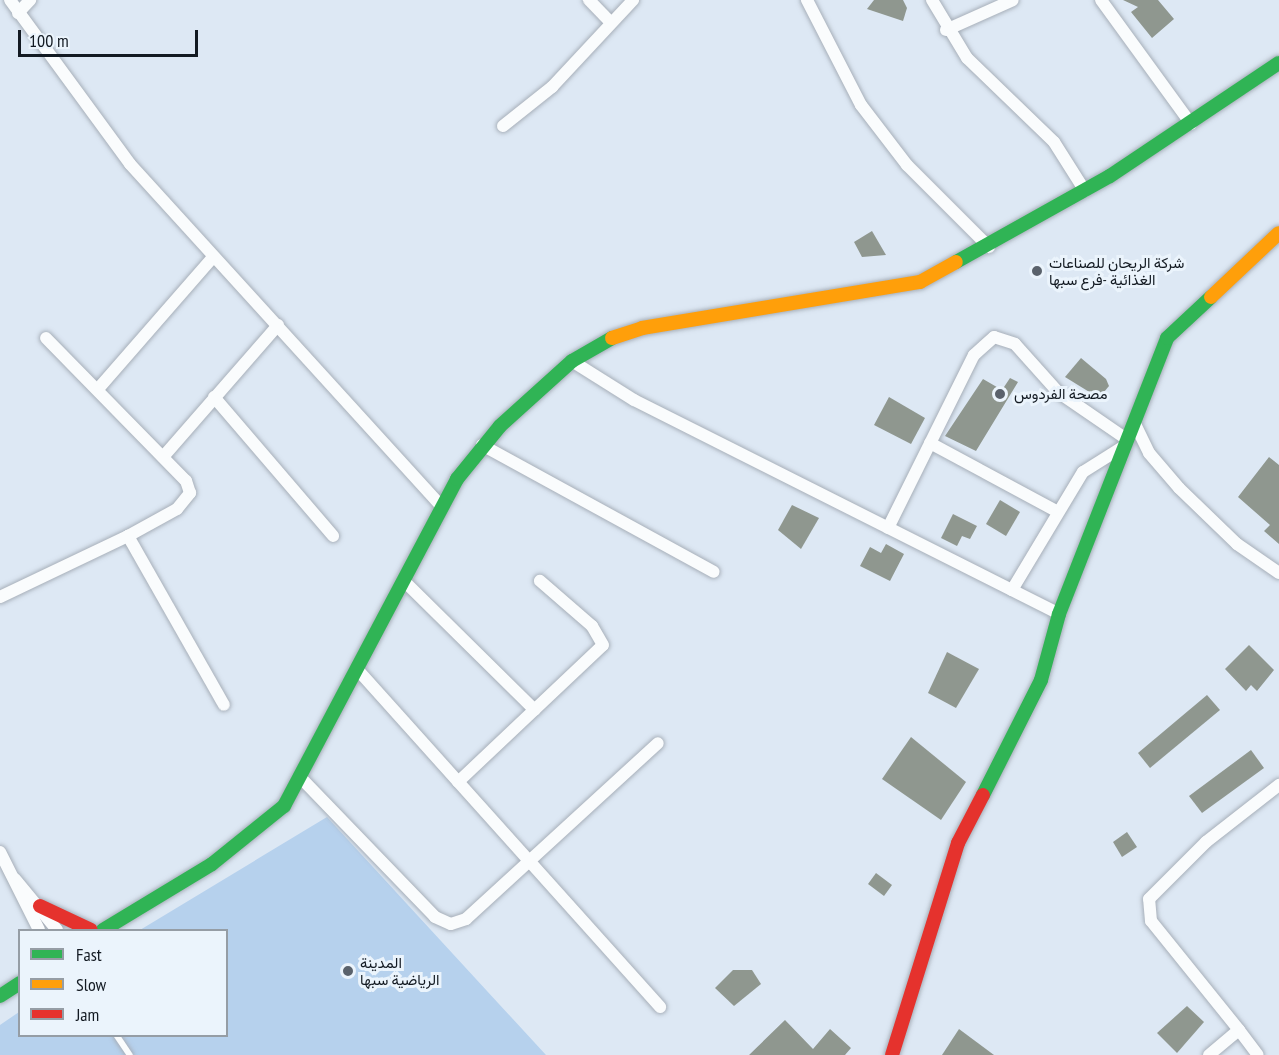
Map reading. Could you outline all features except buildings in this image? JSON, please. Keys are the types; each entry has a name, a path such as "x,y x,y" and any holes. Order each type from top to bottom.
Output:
{"street":[{"path":"10,0 94,120 213,257 278,325 442,507"},
{"path":"18,13 30,0"},
{"path":"589,0 609,21"},
{"path":"503,126 552,87 609,21 633,0"},
{"path":"807,0 868,114 907,165 989,247"},
{"path":"932,0 946,30 984,76 1054,142 1085,191"},
{"path":"946,30 1012,0"},
{"path":"1101,0 1191,124"},
{"path":"105,929 250,837 284,806 301,778 442,507 482,445 572,361 633,330 920,282 989,247 1085,191 1191,124 1279,63"},
{"path":"892,1055 958,843 1041,680 1059,614 1123,443 1134,422 1167,338 1279,233"},
{"path":"98,389 213,257"},
{"path":"163,457 278,325"},
{"path":"888,528 974,355 994,337 1015,344 1058,392 1123,443"},
{"path":"0,597 128,536 189,496 186,481 46,338"},
{"path":"572,361 633,400 1059,614"},
{"path":"214,397 333,536"},
{"path":"1134,422 1149,453 1179,488 1237,544 1279,573"},
{"path":"1011,590 1088,466 1123,443"},
{"path":"930,444 1058,512"},
{"path":"482,445 714,572"},
{"path":"128,536 224,705"},
{"path":"403,580 535,710"},
{"path":"458,782 603,645 592,626 540,581"},
{"path":"357,669 660,1006"},
{"path":"301,778 445,923 466,918 658,743"},
{"path":"1258,1055 1163,937 1147,906 1175,868 1279,785"},
{"path":"0,852 39,929"},
{"path":"14,878 40,906 56,929"},
{"path":"40,906 89,929"},
{"path":"0,996 18,984"},
{"path":"1209,1055 1239,1030"}],"lane":[{"path":"118,1037 130,1055"}],"shaded area":[{"name":"المدينة الرياضية سبها","path":"327,817 546,1055 0,1055 0,1025 18,1013 18,1037 228,1037 228,929 142,929"}],"traffic: fast":[{"path":"956,262 1110,176 1279,63"},
{"path":"983,795 1041,680 1059,614 1167,338 1211,297"},
{"path":"105,929 212,864 284,806 457,479 500,426 572,361 612,338"},
{"path":"0,996 18,984"}],"traffic: slow":[{"path":"1211,297 1279,233"},
{"path":"612,338 642,328 920,282 956,262"}],"traffic: jam":[{"path":"892,1055 958,843 983,795"},
{"path":"40,906 89,929"}],"place":[{"name":"شركة الريحان للصناعات الغذائية -فرع سبها","path":"1037,271"},
{"name":"مصحة الفردوس","path":"1000,394"},
{"name":"المدينة الرياضية سبها","path":"348,971"}]}
